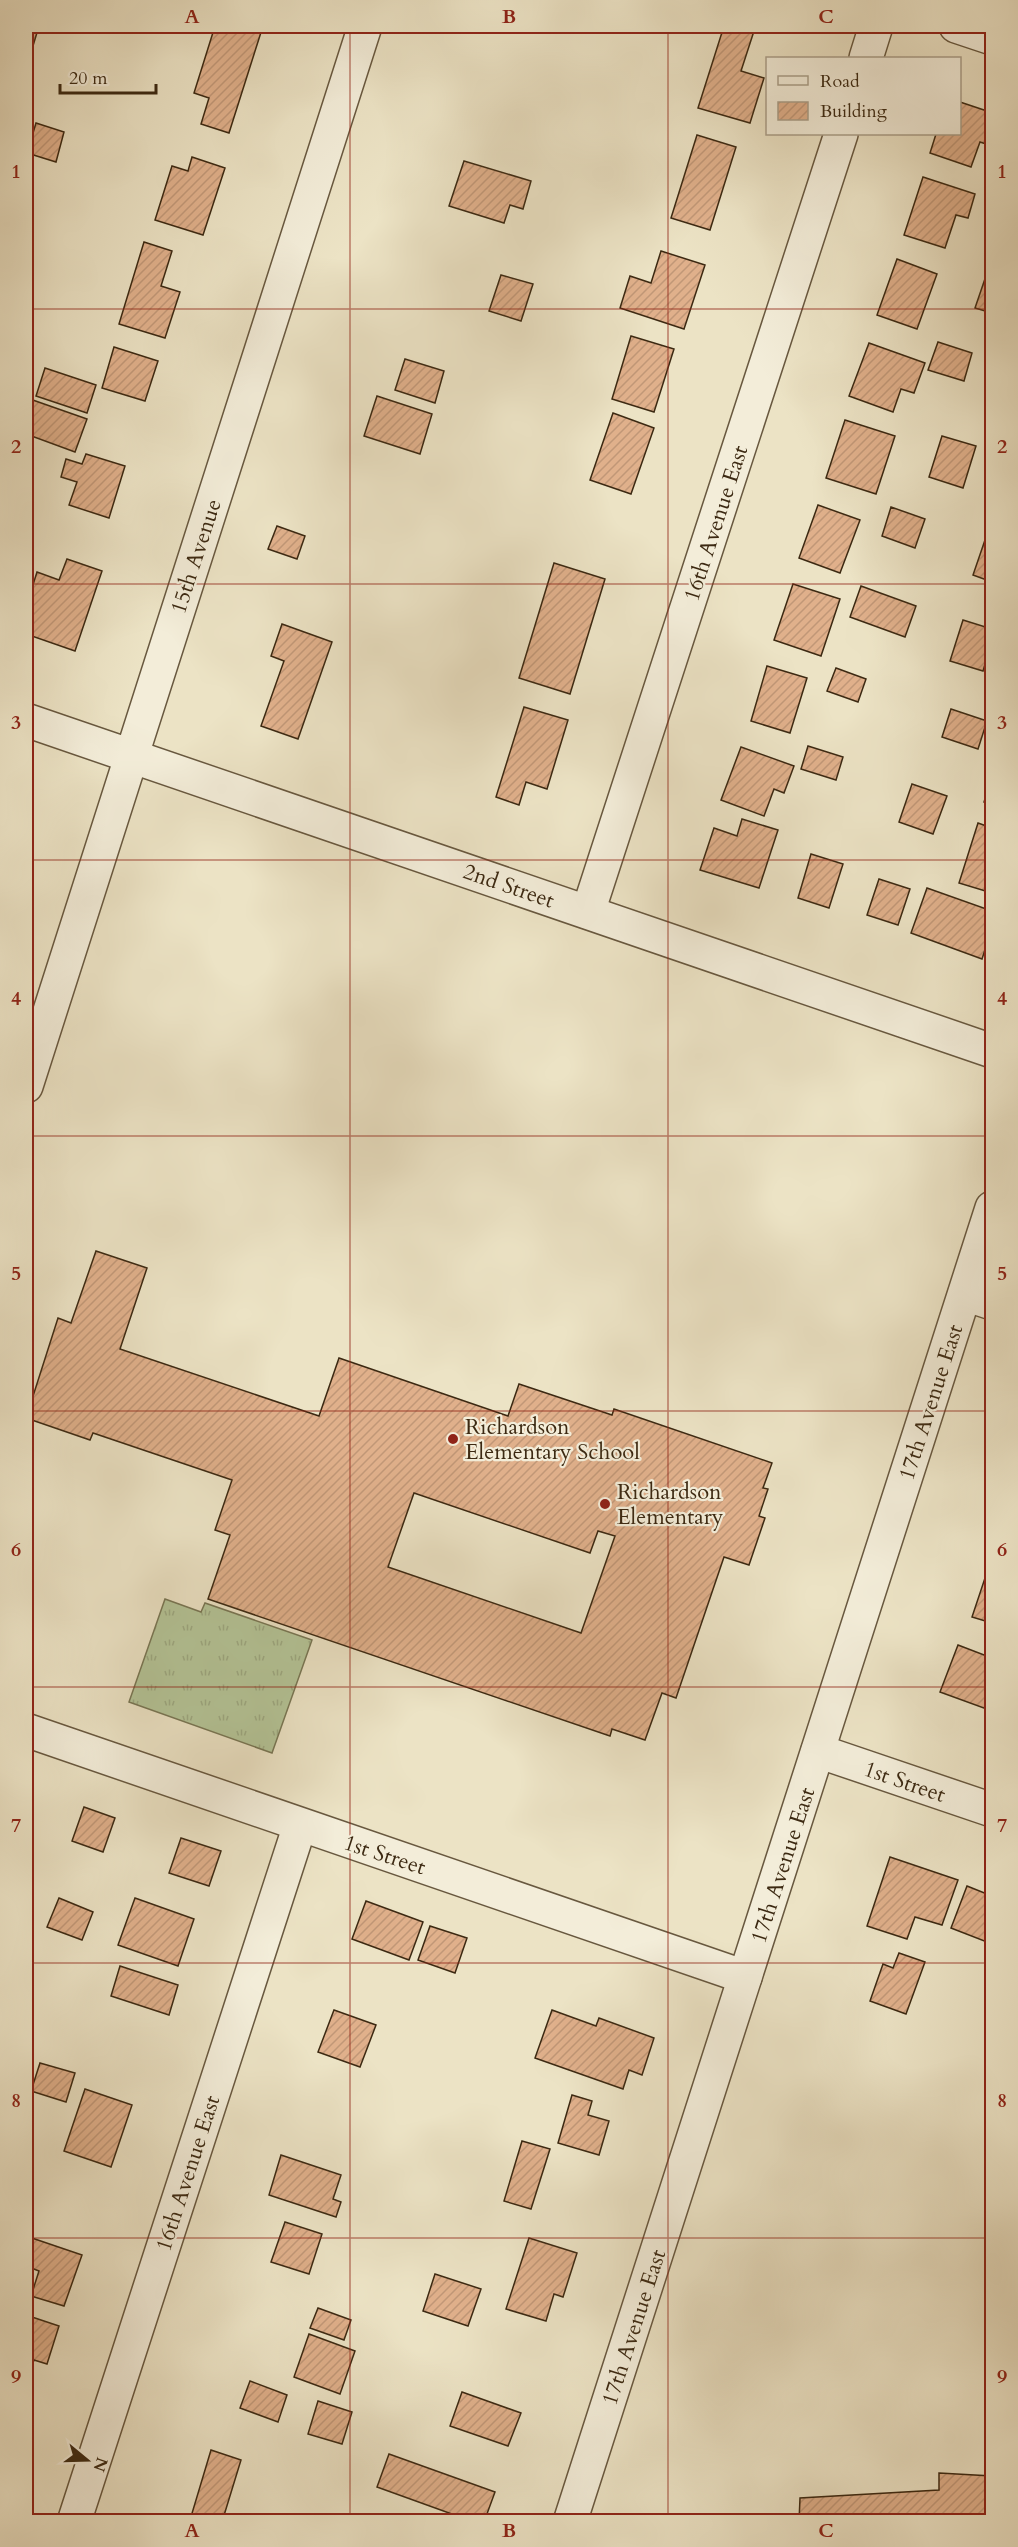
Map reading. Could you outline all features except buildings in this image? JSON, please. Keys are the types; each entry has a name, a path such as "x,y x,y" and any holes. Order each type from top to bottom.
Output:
{"street":[{"name":"15th Avenue","path":"26,1086 365,26"},
{"path":"866,57 876,26"},
{"path":"956,26 993,38"},
{"name":"16th Avenue East","path":"588,912 841,135"},
{"name":"2nd Street","path":"26,720 993,1051"},
{"name":"17th Avenue East","path":"570,2522 818,1751 979,1299 993,1208"},
{"name":"1st Street","path":"26,1730 746,1977"},
{"name":"1st Street","path":"818,1751 993,1810"},
{"name":"16th Avenue East","path":"74,2522 300,1825"}],"green space":[{"path":"165,1599 201,1612 205,1603 312,1640 272,1753 129,1702"}],"place":[{"name":"Richardson Elementary School","path":"453,1439"},
{"name":"Richardson Elementary","path":"605,1504"}]}
